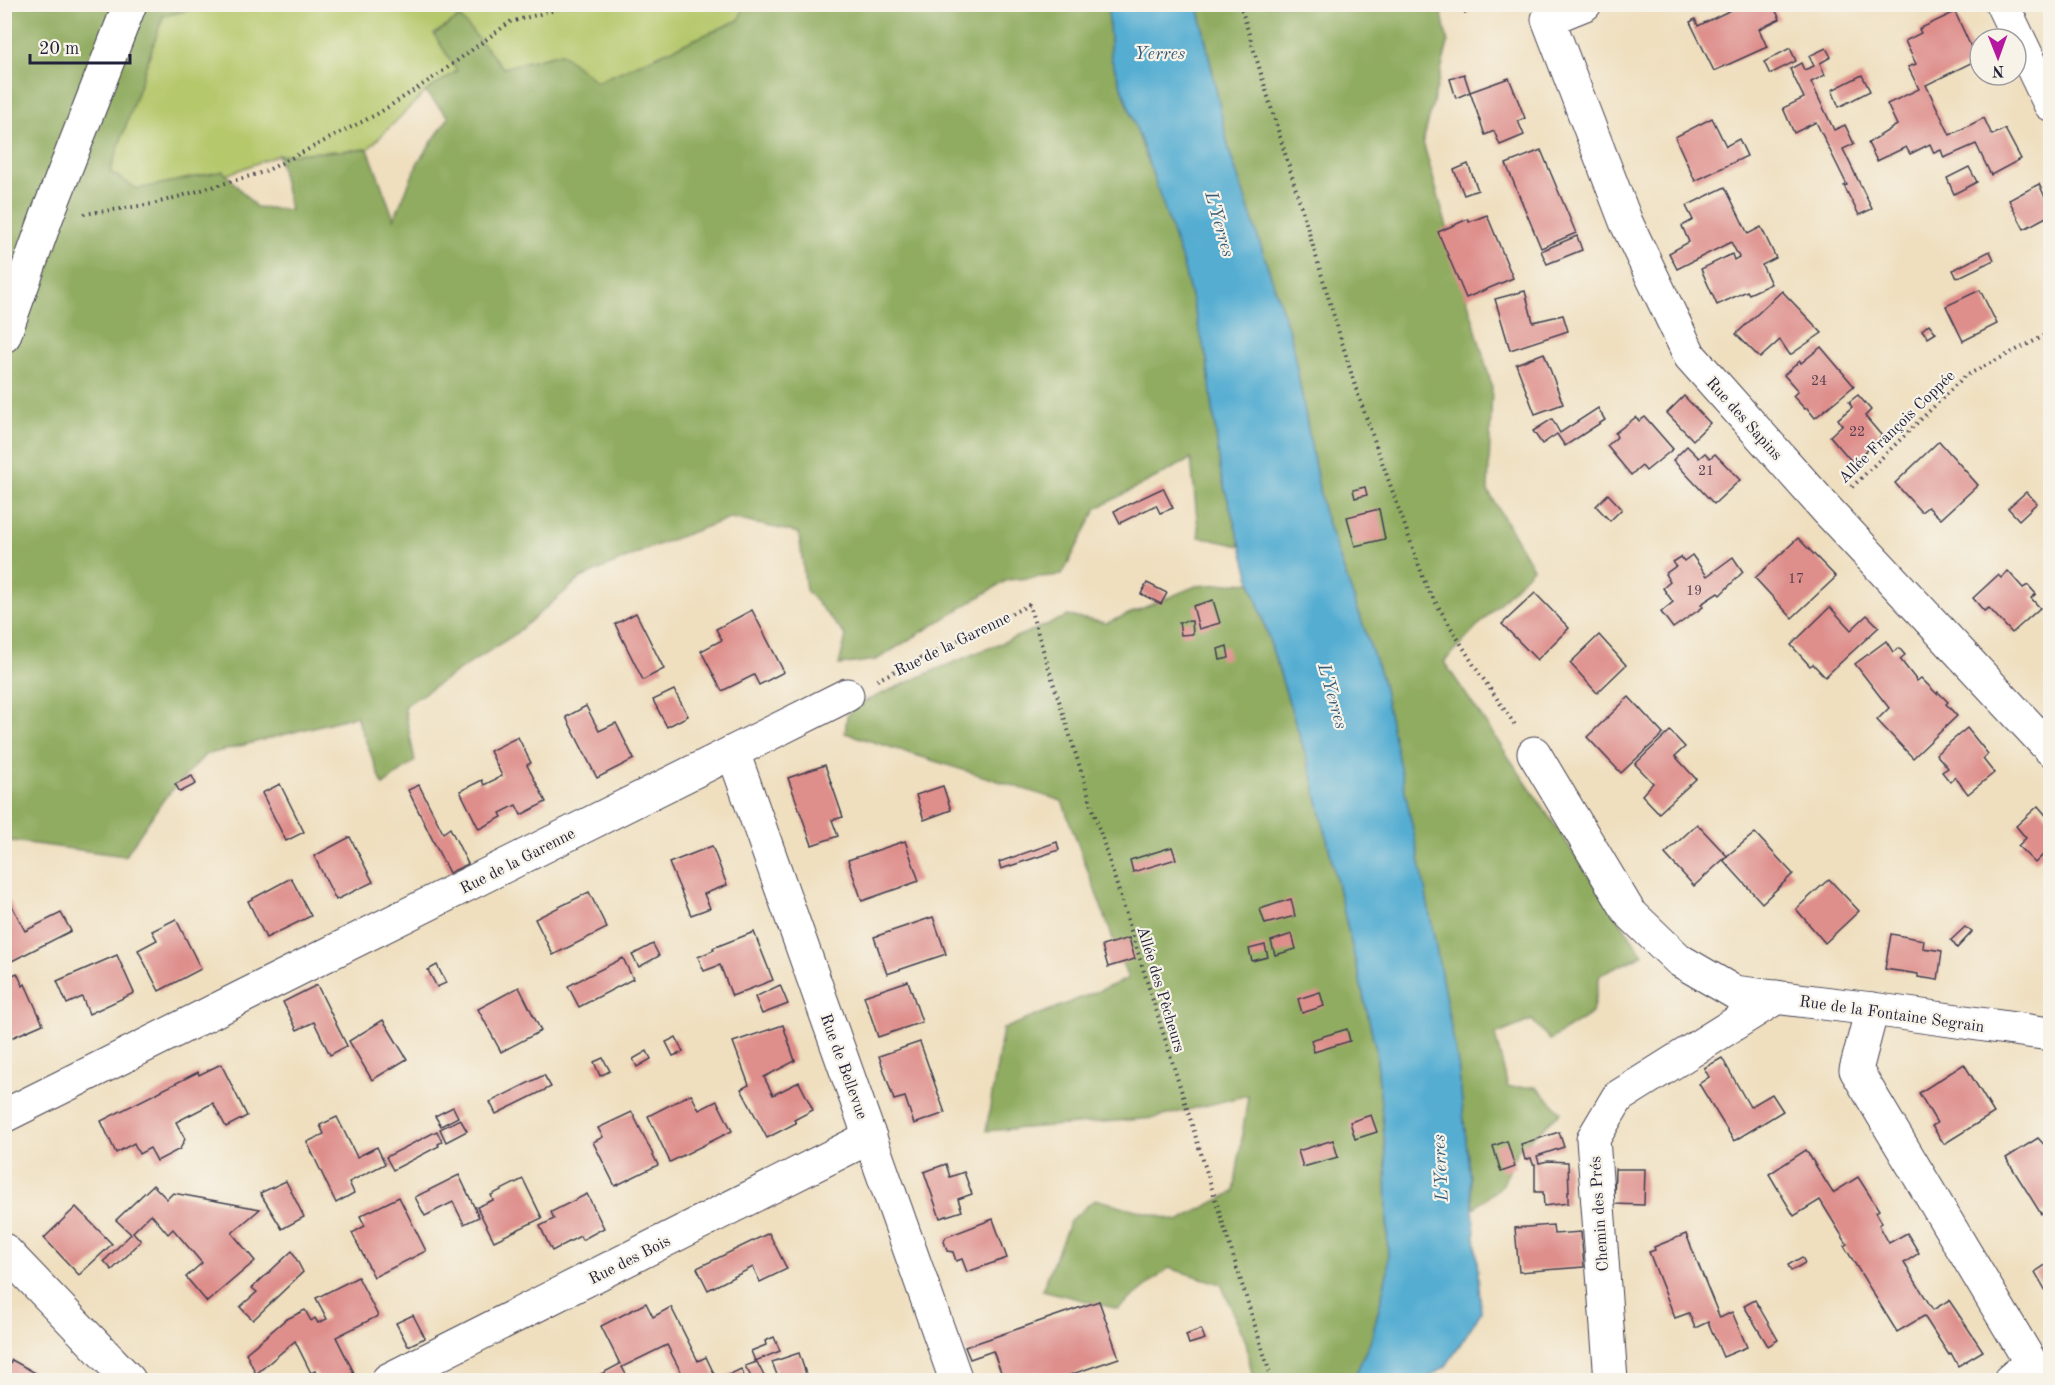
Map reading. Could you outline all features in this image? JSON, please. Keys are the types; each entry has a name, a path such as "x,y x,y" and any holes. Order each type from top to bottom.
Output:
{"street":[{"path":"4,336 47,216 130,4"},
{"name":"Rue des Sapins","path":"1585,4 1548,19 1626,222 1690,356 1827,510 2050,749"},
{"path":"2002,4 2050,104"},
{"name":"Rue de la Garenne","path":"4,1116 847,695"},
{"name":"Rue de Bellevue","path":"733,752 956,1380"},
{"name":"Rue de la Fontaine Segrain","path":"1533,753 1629,912 1679,960 1734,992 2050,1034"},
{"name":"Chemin des Prés","path":"1611,1380 1593,1139 1618,1097 1777,997"},
{"path":"1872,1009 1856,1070 2031,1363 2010,1380"},
{"name":"Rue des Bois","path":"388,1380 870,1137"},
{"path":"4,1250 129,1380"}],"path":[{"path":"47,216 101,213 153,204 264,172 379,113 439,74 510,22 555,10 565,4"},
{"path":"1240,4 1356,389 1427,588 1475,667 1533,753"},
{"name":"Allée François Coppée","path":"1827,510 1965,376 2050,333"},
{"name":"Rue de la Garenne","path":"847,695 1029,605"},
{"name":"Allée des Pêcheurs","path":"1029,605 1272,1380"}],"green space":[{"path":"212,4 744,5 739,20 597,82 560,53 503,68 458,71 425,92 368,149 278,155 226,175 137,189 110,172 163,16"},
{"path":"5,5 212,5 163,16 110,172 137,189 223,171 256,207 290,210 278,155 368,149 394,219 418,162 449,117 425,92 457,71 434,34 460,17 503,68 561,53 597,82 739,20 744,5 1108,5 1111,58 1182,260 1207,360 1221,475 1241,546 1199,537 1191,459 1097,508 1062,575 1007,580 876,660 839,665 846,636 806,590 799,533 730,518 652,547 581,578 514,635 404,706 415,761 383,785 356,716 205,755 164,799 125,856 5,840"},
{"path":"1198,5 1440,5 1448,43 1423,142 1492,387 1488,491 1533,568 1444,662 1643,955 1600,975 1592,1013 1550,1040 1532,1020 1495,1035 1508,1087 1536,1087 1561,1112 1517,1151 1503,1184 1473,1209 1458,1064 1382,680 1323,510 1291,337 1229,150"},
{"path":"1251,582 1312,775 1376,1050 1386,1156 1388,1270 1372,1337 1353,1380 1253,1380 1246,1342 1221,1284 1169,1268 1118,1309 1042,1290 1070,1221 1095,1199 1178,1221 1234,1192 1248,1095 1155,1118 986,1131 1003,1029 1128,979 1062,801 845,733 847,716 859,704 937,669 1068,616 1107,623 1196,586"}],"water":[{"path":"1108,5 1198,5 1229,150 1291,337 1323,510 1382,680 1458,1064 1481,1312 1446,1366 1433,1374 1429,1380 1353,1380 1372,1337 1388,1270 1386,1156 1376,1050 1312,775 1251,582 1221,475 1207,360 1182,261 1111,58"}],"building":[{"path":"1462,4 1488,4 1488,5 1465,13"},
{"path":"1743,4 1772,4 1780,19 1759,29 1767,47 1714,71 1690,22 1695,19 1698,26"},
{"path":"1955,12 1968,40 1968,64 1926,85 1950,135 1984,118 1992,135 2005,129 2021,159 1991,175 1976,144 1944,158 1941,150 1934,153 1930,144 1910,154 1906,147 1877,161 1868,143 1897,125 1887,104 1919,89 1908,67 1916,64 1905,41 1921,33 1919,29"},
{"path":"1790,48 1796,61 1770,74 1764,62"},
{"path":"1826,48 1831,57 1820,63 1825,75 1811,82 1834,130 1845,125 1854,144 1843,149 1872,209 1859,215 1816,122 1794,133 1783,108 1804,98 1790,69 1801,63 1804,70 1814,66 1809,56"},
{"path":"1464,74 1470,92 1456,98 1450,79"},
{"path":"1862,75 1870,91 1839,107 1832,90"},
{"path":"1509,78 1525,118 1518,121 1524,135 1500,145 1494,131 1485,135 1470,92"},
{"path":"1712,118 1726,146 1739,139 1747,156 1695,181 1675,137"},
{"path":"1541,150 1576,233 1541,248 1506,164"},
{"path":"1468,164 1478,190 1464,195 1454,170"},
{"path":"1969,167 1977,182 1954,194 1947,178"},
{"path":"2039,184 2050,208 2050,215 2024,229 2009,200"},
{"path":"1725,187 1748,234 1761,227 1776,258 1762,265 1771,284 1749,294 1747,291 1717,305 1701,269 1732,254 1734,260 1739,257 1731,242 1677,269 1669,253 1689,242 1682,226 1693,220 1686,206"},
{"path":"1487,215 1513,278 1466,298 1438,232 1468,219 1469,222"},
{"path":"1577,236 1582,250 1547,264 1541,251"},
{"path":"1990,251 1994,260 1957,278 1953,270"},
{"path":"1980,290 1997,324 1963,341 1946,306"},
{"path":"1525,291 1533,322 1563,315 1568,331 1510,350 1495,299"},
{"path":"1782,291 1822,333 1790,355 1780,340 1760,358 1736,334"},
{"path":"1929,324 1936,333 1928,338 1922,330"},
{"path":"1821,347 1854,386 1815,418 1793,396 1798,391 1784,375"},
{"path":"1544,353 1563,404 1535,414 1516,364"},
{"path":"1858,395 1871,410 1865,416 1882,436 1853,463 1830,436 1842,425 1838,419 1852,407 1849,402"},
{"path":"1684,396 1710,423 1693,440 1667,413"},
{"path":"1598,408 1605,420 1565,446 1557,434 1542,444 1533,431 1552,419 1560,433"},
{"path":"1636,417 1639,421 1645,417 1673,449 1646,471 1642,466 1631,475 1607,446 1617,437 1615,433"},
{"path":"1939,441 1978,485 1941,519 1928,507 1921,512 1895,483"},
{"path":"1687,446 1699,458 1705,453 1710,458 1715,454 1740,480 1714,504 1673,460"},
{"path":"1365,487 1367,495 1355,498 1353,490"},
{"path":"1163,488 1173,508 1160,513 1156,505 1120,523 1114,511"},
{"path":"2026,492 2037,503 2019,520 2008,508"},
{"path":"1608,494 1622,509 1610,521 1596,506"},
{"path":"1379,509 1385,539 1355,546 1347,517"},
{"path":"1798,538 1836,577 1792,618 1755,578"},
{"path":"1692,555 1707,576 1733,557 1743,572 1720,595 1718,593 1701,604 1703,607 1673,628 1661,612 1673,602 1663,588 1670,582 1665,574 1676,566 1673,562 1681,557 1684,561"},
{"path":"2008,571 2023,588 2028,585 2036,594 2031,598 2040,608 2012,633 1989,608 1984,611 1973,598 1998,575 2001,578"},
{"path":"1147,583 1167,593 1161,604 1141,594"},
{"path":"1535,593 1569,628 1537,660 1502,624"},
{"path":"1213,600 1220,623 1199,629 1193,606"},
{"path":"1830,607 1851,630 1867,615 1879,627 1825,677 1813,664 1810,666 1791,645"},
{"path":"752,610 784,672 759,685 754,675 722,691 701,651 722,640 716,629"},
{"path":"636,613 664,669 643,680 615,624"},
{"path":"1192,621 1193,634 1181,635 1179,622"},
{"path":"1599,635 1626,665 1597,693 1570,663"},
{"path":"1886,641 1893,652 1899,648 1905,655 1900,659 1917,681 1921,678 1937,694 1938,692 1957,716 1913,758 1877,720 1889,708 1855,664"},
{"path":"1227,646 1229,658 1220,660 1218,649"},
{"path":"674,690 688,716 667,727 653,700"},
{"path":"1629,697 1663,734 1621,773 1587,737"},
{"path":"586,706 599,731 616,723 634,759 597,778 566,717"},
{"path":"1967,728 1988,754 1983,759 1994,773 1968,794 1955,777 1950,782 1942,772 1948,768 1936,754"},
{"path":"1670,731 1685,747 1675,756 1696,779 1659,813 1642,795 1653,783 1635,764"},
{"path":"518,737 531,763 527,765 546,802 521,815 516,805 500,813 502,817 479,829 460,791 482,780 484,785 502,776 490,751"},
{"path":"825,765 843,817 832,820 838,836 812,845 788,778"},
{"path":"192,776 196,784 180,792 175,784"},
{"path":"280,784 304,832 286,841 262,793"},
{"path":"419,785 443,833 450,828 468,864 449,873 408,790"},
{"path":"943,786 951,810 924,820 916,795"},
{"path":"2038,806 2050,820 2050,864 2043,855 2035,863 2018,846 2026,838 2016,826"},
{"path":"1697,824 1727,856 1694,886 1665,854"},
{"path":"1755,833 1793,874 1762,903 1724,861"},
{"path":"350,837 373,882 336,900 314,856"},
{"path":"905,841 919,881 862,901 848,860"},
{"path":"1057,842 1059,850 1001,869 999,862"},
{"path":"712,846 727,885 704,894 710,908 691,915 669,863"},
{"path":"1172,847 1176,859 1133,872 1130,860"},
{"path":"291,878 311,916 266,938 248,901"},
{"path":"1829,879 1859,911 1825,943 1796,909"},
{"path":"589,892 607,928 553,955 535,919"},
{"path":"1291,899 1295,916 1265,924 1260,909"},
{"path":"9,900 25,931 61,913 71,931 4,965 4,902"},
{"path":"933,917 946,954 887,974 874,937"},
{"path":"176,919 201,969 159,991 138,950 157,940 152,931"},
{"path":"1965,927 1972,932 1957,948 1951,940"},
{"path":"754,932 773,980 732,996 720,965 704,971 698,957 714,950 713,948"},
{"path":"1292,934 1296,949 1275,955 1271,941"},
{"path":"1891,934 1924,940 1923,948 1942,951 1938,980 1918,977 1918,974 1885,969"},
{"path":"1129,938 1135,959 1108,967 1102,946"},
{"path":"653,944 659,956 639,967 632,955"},
{"path":"1265,945 1268,957 1252,961 1249,949"},
{"path":"117,955 134,993 89,1014 82,997 67,1004 57,981"},
{"path":"623,958 633,979 579,1007 568,986"},
{"path":"437,965 446,983 437,987 428,970"},
{"path":"17,973 23,986 25,984 43,1024 4,1041 4,993 10,991 4,979"},
{"path":"908,981 922,1022 878,1037 864,996"},
{"path":"317,985 347,1046 330,1055 314,1022 297,1030 283,1002"},
{"path":"780,985 788,1004 762,1014 755,997"},
{"path":"519,987 541,1031 501,1052 478,1009"},
{"path":"1320,992 1324,1006 1302,1013 1298,999"},
{"path":"383,1020 407,1059 372,1080 349,1041"},
{"path":"783,1025 795,1061 764,1077 773,1095 799,1082 813,1110 794,1120 796,1123 767,1138 741,1089 749,1085 733,1042"},
{"path":"1347,1029 1350,1041 1314,1052 1311,1040"},
{"path":"676,1037 683,1052 673,1056 666,1042"},
{"path":"920,1042 945,1113 914,1124 905,1097 894,1100 879,1056"},
{"path":"647,1051 651,1059 637,1067 633,1059"},
{"path":"603,1058 610,1071 600,1076 594,1062"},
{"path":"1722,1058 1750,1107 1772,1094 1783,1111 1734,1141 1699,1084 1709,1077 1704,1068"},
{"path":"221,1064 247,1116 226,1127 213,1103 176,1122 185,1139 180,1149 157,1161 150,1148 139,1154 134,1143 116,1153 101,1121 198,1072 199,1075"},
{"path":"1964,1064 1994,1113 1944,1144 1932,1126 1937,1123 1919,1093"},
{"path":"544,1075 551,1087 496,1114 490,1102"},
{"path":"691,1094 699,1110 717,1101 732,1131 670,1162 648,1116"},
{"path":"453,1107 458,1117 441,1126 435,1116"},
{"path":"632,1112 658,1165 615,1186 593,1142 603,1137 598,1128"},
{"path":"1371,1115 1377,1132 1355,1139 1350,1122"},
{"path":"337,1117 357,1157 377,1147 385,1164 349,1182 354,1193 336,1203 307,1142 324,1134 320,1125"},
{"path":"460,1119 467,1131 446,1142 440,1129"},
{"path":"437,1131 442,1142 438,1144 439,1146 393,1170 386,1157"},
{"path":"1559,1132 1564,1147 1537,1156 1539,1163 1568,1162 1568,1203 1544,1206 1543,1192 1535,1192 1535,1164 1531,1158 1525,1160 1521,1144"},
{"path":"2038,1138 2050,1151 2050,1208 2041,1214 2006,1158"},
{"path":"1333,1140 1338,1157 1303,1167 1298,1151"},
{"path":"1507,1141 1515,1167 1501,1172 1493,1146"},
{"path":"1806,1150 1833,1193 1858,1177 1879,1210 1876,1212 1882,1223 1879,1225 1889,1243 1907,1233 1919,1253 1904,1263 1933,1310 1949,1300 1983,1351 1958,1366 1924,1316 1897,1332 1844,1246 1847,1244 1820,1200 1794,1216 1769,1174"},
{"path":"946,1164 950,1177 964,1172 972,1194 958,1199 962,1211 940,1218 924,1172"},
{"path":"1615,1169 1645,1169 1644,1205 1614,1204"},
{"path":"459,1175 479,1217 464,1224 453,1202 425,1216 415,1197"},
{"path":"523,1179 542,1218 494,1241 477,1207 493,1200 491,1195"},
{"path":"286,1181 304,1217 282,1229 260,1193"},
{"path":"153,1185 167,1199 173,1193 260,1209 232,1233 255,1261 207,1302 186,1277 202,1263 173,1229 168,1234 151,1214 133,1232 141,1241 131,1252 112,1270 104,1261 131,1234 116,1220"},
{"path":"587,1194 604,1228 582,1240 580,1236 552,1251 540,1226 554,1219 551,1212"},
{"path":"399,1197 426,1251 374,1277 352,1233 365,1226 360,1216"},
{"path":"76,1207 112,1244 79,1275 44,1238"},
{"path":"993,1219 1007,1258 967,1272 962,1259 956,1261 953,1252 947,1251 944,1241 946,1237"},
{"path":"1553,1225 1554,1234 1581,1232 1584,1267 1519,1272 1515,1228"},
{"path":"769,1233 787,1269 760,1282 753,1267 708,1290 697,1268"},
{"path":"1686,1234 1720,1318 1732,1312 1747,1347 1723,1357 1708,1322 1695,1328 1689,1313 1675,1318 1649,1252 1655,1250 1654,1247"},
{"path":"292,1251 303,1272 253,1320 240,1307 257,1292 252,1288"},
{"path":"1802,1257 1805,1263 1791,1271 1788,1265"},
{"path":"2050,1262 2050,1298 2035,1272"},
{"path":"358,1277 378,1316 336,1337 354,1373 339,1380 320,1380 315,1371 311,1373 295,1341 256,1374 246,1353 285,1320 305,1310 311,1321 315,1318 318,1323 327,1319 316,1298"},
{"path":"1755,1300 1778,1340 1768,1346 1744,1306"},
{"path":"1099,1301 1119,1358 1055,1380 1004,1380 993,1351 970,1359 965,1347"},
{"path":"646,1303 653,1317 671,1307 698,1361 706,1357 717,1380 685,1380 667,1345 622,1367 629,1380 602,1380 599,1375 620,1364 601,1326"},
{"path":"413,1315 425,1338 408,1346 396,1323"},
{"path":"1201,1329 1205,1339 1189,1344 1186,1335"},
{"path":"774,1337 780,1351 755,1361 751,1351 766,1345 765,1341"},
{"path":"799,1353 808,1380 779,1380 772,1362"},
{"path":"12,1360 48,1380 4,1380 4,1373"},
{"path":"757,1362 766,1380 753,1380 745,1366"},
{"path":"741,1369 746,1380 718,1380"}],"water label":[{"name":"Yerres","path":"1160,53"},
{"name":"L'Yerres","path":"1220,224"},
{"name":"L'Yerres","path":"1333,696"},
{"name":"L'Yerres","path":"1440,1168"}]}
